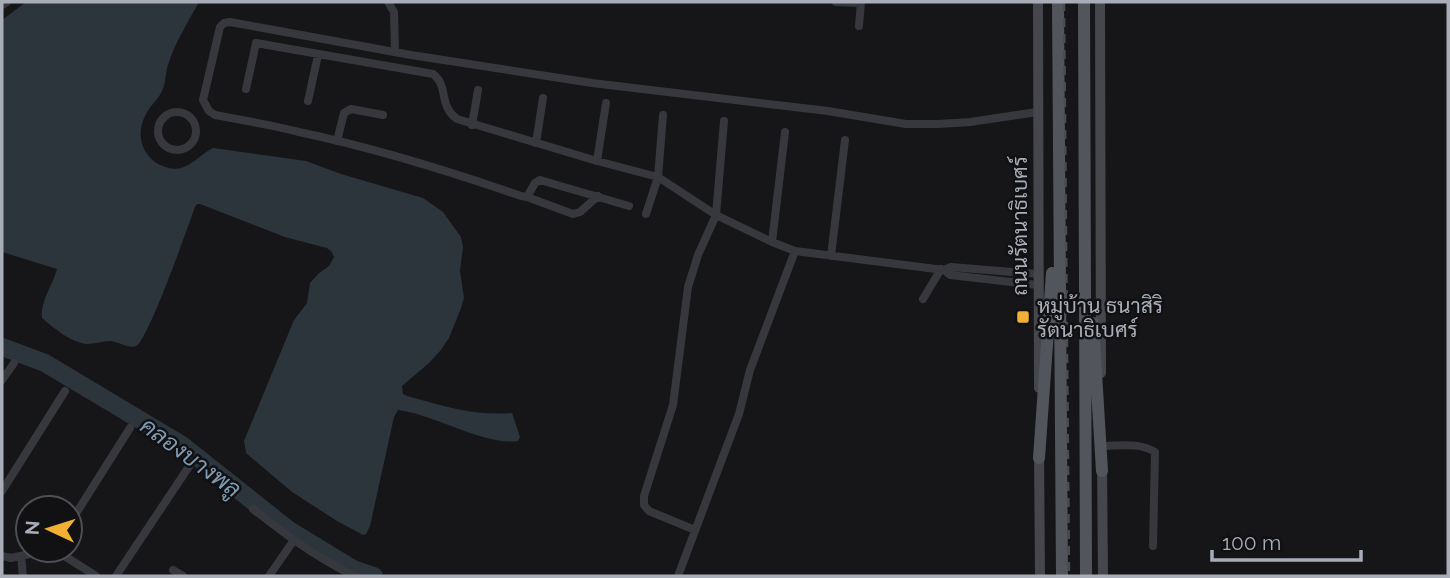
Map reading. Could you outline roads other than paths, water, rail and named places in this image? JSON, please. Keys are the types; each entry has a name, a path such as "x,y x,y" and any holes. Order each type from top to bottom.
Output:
{"main road":[{"name":"ถนนรัตนาธิเบศร์","path":"1038,2 1040,576"},
{"name":"ถนนรัตนาธิเบศร์","path":"1058,2 1062,576"},
{"path":"1084,2 1086,576"},
{"path":"1100,2 1103,576"},
{"path":"1039,458 1059,183"},
{"path":"1085,183 1102,471"}],"street":[{"path":"2,5 7,2"},
{"path":"388,2 394,12 395,52"},
{"path":"836,2 861,2 859,26"},
{"path":"598,196 580,212 573,214 456,174 337,141 215,115 204,106 203,100 220,27 230,22 395,52 592,83 828,111 906,124 970,122 1037,112"},
{"path":"246,89 256,43 433,75 441,84 450,114 457,119 659,177 716,215 795,251 943,270 950,275 1038,279"},
{"path":"308,101 317,55"},
{"path":"472,125 478,90"},
{"path":"536,143 543,98"},
{"path":"597,161 607,103"},
{"path":"191,117 204,106"},
{"path":"337,141 344,113 348,110 383,115"},
{"path":"176,111 191,117 197,132 189,146 178,150 163,144 158,129 166,115 176,111"},
{"path":"646,214 659,177 663,114"},
{"path":"695,530 649,511 644,505 644,496 673,405 692,272 716,215 724,121"},
{"path":"772,242 785,132"},
{"path":"831,256 845,141"},
{"path":"527,197 535,183 540,180 629,206"},
{"path":"678,576 739,414 750,370 795,251"},
{"path":"923,299 943,270"},
{"path":"2,380 13,363"},
{"path":"2,491 65,391"},
{"path":"84,501 130,428"},
{"path":"1102,446 1142,446 1155,452 1153,546"},
{"path":"116,576 190,465"},
{"path":"253,509 294,540 355,576"},
{"path":"269,576 294,540"},
{"path":"77,564 96,576"},
{"path":"173,570 183,576"}],"waterway":[{"name":"คลองบางพลู","path":"2,347 45,363 182,445 289,530 353,569 374,576"}],"railway":[{"path":"1064,2 1069,576"}],"place":[{"name":"หมู่บ้าน ธนาสิริ รัตนาธิเบศร์","path":"1023,317"}]}
